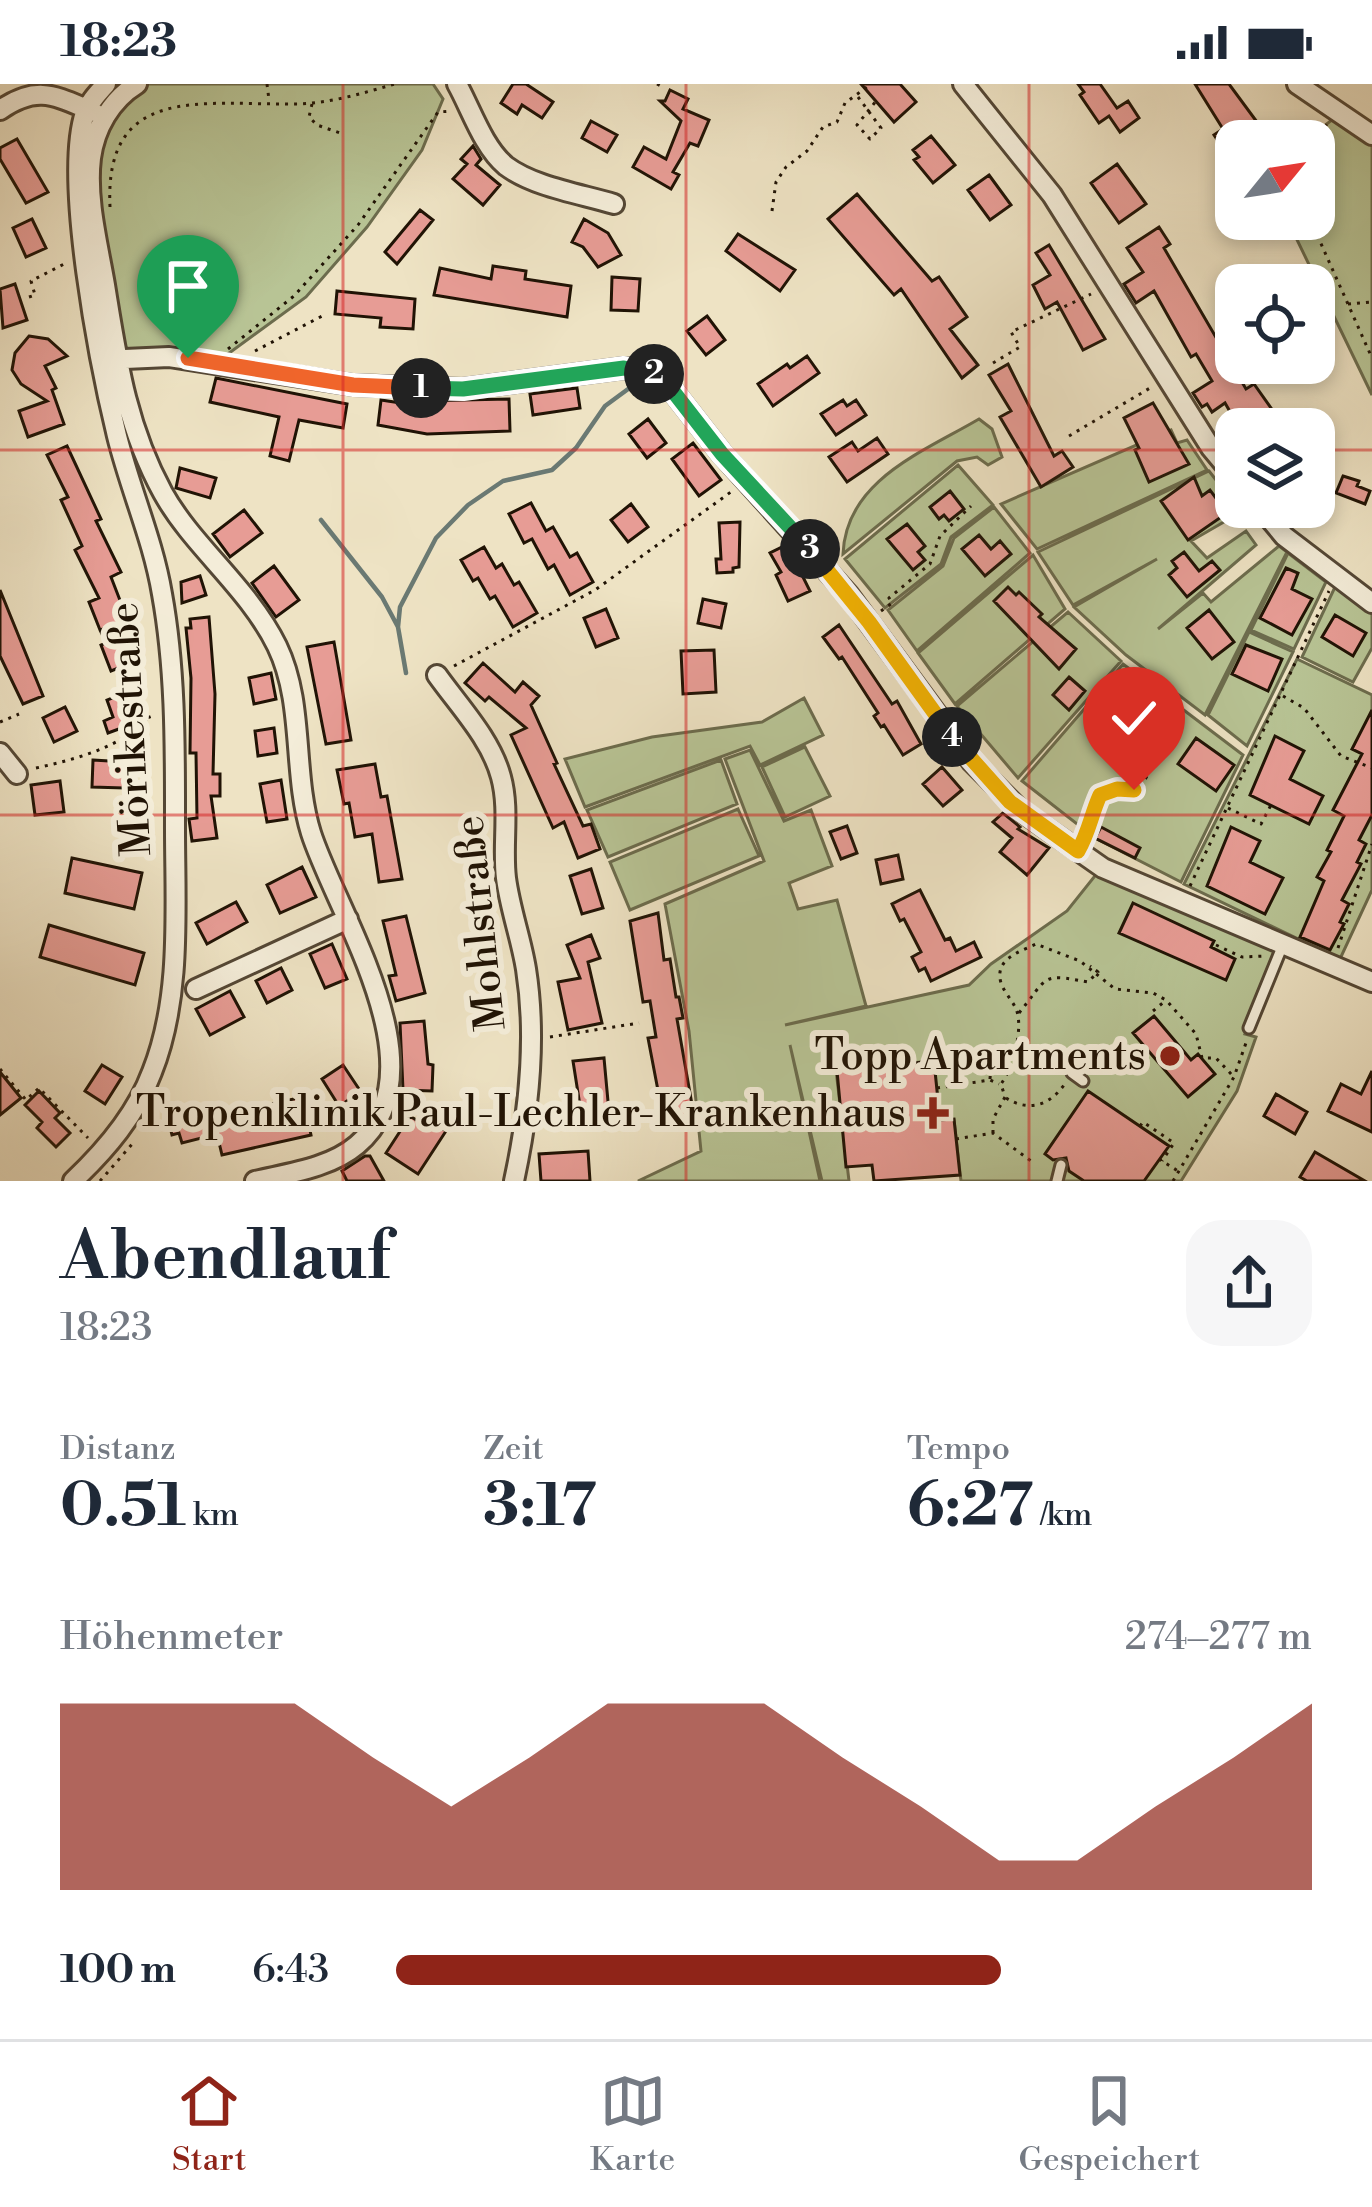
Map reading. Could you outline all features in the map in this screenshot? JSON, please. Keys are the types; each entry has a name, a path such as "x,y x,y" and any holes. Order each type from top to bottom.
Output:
{"street":[{"path":"95,113 106,84"},
{"path":"95,113 137,84"},
{"path":"963,84 1052,195 1215,454"},
{"path":"1297,84 1372,135"},
{"path":"0,110 37,92 95,113"},
{"path":"462,93 506,166 614,204"},
{"name":"Mörikestraße","path":"95,113 80,136 78,180 86,253 110,364"},
{"name":"Mörikestraße","path":"73,1181 121,1129 145,1089 160,1050 171,990 176,900 173,693 161,589 117,437 91,171 95,113"},
{"path":"255,1181 344,1154 372,1129 383,1110 388,1067 382,1004 310,830 290,686 278,647 254,607 174,511 129,420 110,364 143,357 188,358 336,382 432,389 637,368 659,376 869,622 985,777 1020,810 1103,868 1280,951 1372,982"},
{"path":"145,528 158,507 174,511"},
{"path":"1277,528 1335,578 1367,594"},
{"name":"Mohlstraße","path":"436,675 485,743 501,778 505,873 526,970 530,1040 526,1119 514,1181"},
{"path":"0,753 17,774"},
{"path":"196,989 348,919"}],"lane":[{"path":"1250,1028 1280,951"},
{"path":"1072,1073 1083,1081"},
{"path":"1057,1181 1061,1166"}],"path":[{"path":"267,84 269,102"},
{"path":"110,206 116,145 122,131 160,103 197,97 313,102 395,84"},
{"path":"772,211 776,182 786,167 807,151 823,127 837,122 845,103 871,84"},
{"path":"229,349 294,296 358,225 438,112 457,110 462,93"},
{"path":"857,96 867,114 876,101"},
{"path":"313,102 309,117 340,134"},
{"path":"1330,120 1335,113"},
{"path":"1319,240 1372,358"},
{"path":"29,297 35,295 31,281 86,253"},
{"path":"993,363 1020,347 1011,332 1109,285"},
{"path":"1346,304 1372,302"},
{"path":"250,354 326,314"},
{"path":"1070,436 1167,378"},
{"path":"436,675 595,590 746,481"},
{"path":"869,622 892,602 889,598 931,564 940,536 971,506"},
{"path":"1182,904 1335,578"},
{"path":"17,774 73,762 136,731 150,718 131,676"},
{"path":"1280,694 1304,708 1341,756 1372,768"},
{"path":"0,722 20,714"},
{"path":"1082,854 1100,795 1144,784 1150,773 1149,760"},
{"path":"1227,808 1261,824 1271,805"},
{"path":"1332,967 1372,844"},
{"path":"1360,863 1366,861"},
{"path":"1019,1013 1000,982 1000,970 1007,958 1036,944 1080,961 1115,989 1153,993 1166,1000 1196,1034 1202,1058 1216,1058 1234,1077"},
{"path":"1216,945 1242,957 1280,951"},
{"path":"1090,965 1096,975"},
{"path":"993,1133 1019,1013 1050,977 1064,974 1088,982 1096,975"},
{"path":"1153,1011 1166,1000"},
{"path":"530,1040 639,1023"},
{"path":"1173,1181 1234,1077 1250,1028"},
{"path":"990,1081 991,1064 999,1055 1012,1052"},
{"path":"0,1069 26,1100 39,1088 95,1145"},
{"path":"1004,1097 1020,1106 1040,1105 1058,1094 1072,1073"},
{"path":"937,1088 990,1081 1001,1084"},
{"path":"1140,1126 1143,1122 1174,1143 1161,1160 1179,1172"},
{"path":"956,1139 993,1133 1031,1161"}],"green space":[{"path":"137,84 433,84 443,99 422,150 367,227 306,297 221,359 116,362 91,171 117,101"},
{"path":"1335,120 1372,144 1372,395 1335,318 1335,264 1309,264 1297,240 1335,240"},
{"path":"979,419 992,429 1002,457 988,465 977,457 957,461 843,554 847,528 873,487 912,457"},
{"path":"1171,430 1177,443 1187,440 1207,470 1037,549 1001,504"},
{"path":"958,465 993,505 951,537 941,564 885,608 845,559"},
{"path":"1209,471 1215,479 1215,527 1191,541 1207,558 1246,531 1256,545 1158,629 1203,593 1211,602 1279,546 1287,552 1205,715 1126,655 1074,607 1157,559 1073,605 1038,552"},
{"path":"994,507 1030,553 917,651 888,610 943,566 954,538"},
{"path":"1288,553 1326,582 1294,649 1251,630"},
{"path":"1033,555 1065,609 955,704 918,653"},
{"path":"1335,587 1372,614 1372,648 1353,682 1302,657"},
{"path":"1068,612 1121,661 1018,778 957,706"},
{"path":"1249,632 1293,652 1247,746 1208,715"},
{"path":"1297,659 1372,695 1372,890 1340,959 1184,884"},
{"path":"1123,664 1243,755 1181,882 1095,838 1022,781"},
{"path":"804,698 823,735 760,765 750,746 585,807 565,759 652,737 762,722"},
{"path":"805,747 830,796 785,817 762,767"},
{"path":"750,750 784,821 811,810 832,866 789,883 798,909 837,900 866,1006 785,1025 969,985 1067,911 1102,867 1282,947 1245,1034 1256,1037 1237,1091 1181,1181 961,1181 954,1120 940,1120 933,1061 836,1070 849,1181 822,1181 790,1045 820,1181 638,1181 701,1151 689,1031 665,904 764,861 725,759"},
{"path":"721,760 737,804 608,857 587,810"},
{"path":"738,809 759,856 630,910 610,862"}],"building":[{"path":"513,84 526,84 553,102 542,118 522,105 517,114 501,103"},
{"path":"861,84 900,84 916,102 894,122"},
{"path":"1078,84 1100,84 1117,108 1128,101 1139,118 1120,132 1109,116 1099,123"},
{"path":"1195,84 1229,84 1256,120 1217,120"},
{"path":"670,90 688,99 683,109 709,120 698,146 690,143 673,172 679,175 671,189 633,167 644,147 666,159 681,121 660,101 665,101"},
{"path":"591,121 617,135 607,152 582,138"},
{"path":"931,136 955,165 933,183 914,160 919,157 913,150"},
{"path":"17,139 48,192 26,203 0,159 0,148"},
{"path":"473,146 481,159 476,165 500,185 483,205 453,179 467,164 461,159"},
{"path":"1117,164 1146,204 1119,223 1091,183"},
{"path":"989,175 1011,205 990,220 968,190"},
{"path":"857,194 932,281 939,277 967,317 950,329 978,365 962,378 901,289 894,295 828,219"},
{"path":"420,210 433,220 397,264 385,252"},
{"path":"32,219 46,248 26,257 13,228"},
{"path":"584,219 608,233 621,255 598,267 583,247 572,242"},
{"path":"1159,227 1170,244 1164,248 1215,336 1215,384 1243,384 1246,389 1254,384 1271,408 1228,408 1225,403 1212,412 1207,404 1202,407 1193,393 1212,381 1196,354 1191,357 1154,291 1136,303 1124,284 1143,272 1127,248"},
{"path":"738,234 795,270 780,291 726,251"},
{"path":"1049,245 1105,339 1083,350 1057,302 1045,309 1033,285 1050,275 1036,253"},
{"path":"493,266 526,271 525,279 571,286 567,317 434,295 440,268 491,279"},
{"path":"612,277 640,279 638,311 611,310"},
{"path":"15,284 27,320 3,328 0,289"},
{"path":"337,291 415,299 413,329 380,327 381,318 335,314"},
{"path":"707,316 725,340 706,355 687,331"},
{"path":"29,336 48,339 67,356 45,366 56,388 52,390 64,424 28,437 19,411 47,401 21,384 12,370 15,353"},
{"path":"807,356 819,373 773,406 758,384"},
{"path":"1008,364 1054,456 1062,451 1073,467 1041,487 1000,417 1011,411 989,375"},
{"path":"216,378 347,404 343,428 299,420 289,461 270,456 279,417 210,402"},
{"path":"577,388 580,408 533,415 530,394"},
{"path":"509,399 510,431 427,434 378,425 381,400 414,405 415,401"},
{"path":"843,400 847,406 856,400 866,415 836,435 821,414"},
{"path":"1153,403 1189,464 1149,482 1124,418"},
{"path":"648,419 666,443 647,458 629,434"},
{"path":"877,438 888,454 847,482 829,457 852,442 858,451"},
{"path":"693,443 721,480 699,496 672,459"},
{"path":"67,446 121,572 111,577 128,621 100,630 89,602 99,598 75,550 82,546 61,500 68,497 47,455"},
{"path":"180,468 216,478 210,498 176,488"},
{"path":"1343,476 1370,491 1365,504 1336,493"},
{"path":"1194,477 1202,496 1210,490 1215,497 1215,521 1188,540 1161,501"},
{"path":"950,491 964,509 949,521 944,515 939,519 930,507"},
{"path":"531,503 546,531 553,527 570,557 577,553 593,582 570,595 554,565 548,569 532,539 524,543 509,514"},
{"path":"631,504 648,527 628,542 611,520"},
{"path":"244,510 262,533 230,557 213,534"},
{"path":"740,522 739,567 717,573 719,523"},
{"path":"907,524 925,546 918,552 925,560 913,570 887,539"},
{"path":"979,535 991,549 1000,541 1011,554 985,576 962,549"},
{"path":"484,547 496,568 502,564 514,585 519,582 537,613 513,627 495,596 490,599 478,578 473,581 461,560"},
{"path":"782,547 810,591 788,601 776,575 781,572 770,553"},
{"path":"1184,552 1199,571 1212,561 1220,570 1187,597 1169,575 1177,568 1172,561"},
{"path":"274,566 299,600 276,617 252,583"},
{"path":"1286,568 1298,573 1292,589 1312,599 1292,635 1260,618"},
{"path":"200,576 206,595 182,603 181,582"},
{"path":"1008,587 1016,595 1019,592 1076,649 1059,669 994,601"},
{"path":"0,590 43,696 23,704 0,656"},
{"path":"703,599 726,604 721,628 698,623"},
{"path":"606,609 618,638 596,647 584,618"},
{"path":"1209,610 1234,642 1212,659 1187,628"},
{"path":"1335,615 1366,633 1353,656 1322,637"},
{"path":"209,617 215,694 213,774 220,774 220,796 211,796 217,838 192,841 189,819 197,818 196,753 190,753 186,628 191,628 190,619"},
{"path":"839,625 892,704 897,701 921,744 903,755 874,716 878,713 842,657 823,637"},
{"path":"118,631 131,663 111,671 101,632"},
{"path":"334,642 351,740 326,744 307,647"},
{"path":"1246,645 1282,659 1268,691 1232,674"},
{"path":"714,650 716,692 683,694 681,651"},
{"path":"483,663 515,692 523,682 539,696 531,705 554,764 583,826 591,824 600,849 578,858 564,822 553,828 511,735 526,728 465,683"},
{"path":"271,673 276,699 254,704 249,678"},
{"path":"1069,677 1085,691 1069,710 1053,695"},
{"path":"135,689 146,719 108,733 104,721 113,717 107,700"},
{"path":"1135,691 1158,711 1140,731 1157,745 1144,769 1121,759 1114,747 1129,732 1113,716"},
{"path":"65,707 77,731 54,742 43,718"},
{"path":"1372,710 1372,815 1359,840 1366,844 1357,862 1361,864 1342,900 1349,904 1340,922 1344,924 1330,950 1300,937 1324,881 1317,877 1344,816 1333,810 1362,754 1352,749"},
{"path":"274,728 277,753 258,756 255,731"},
{"path":"1275,736 1304,751 1290,779 1323,796 1309,824 1250,795"},
{"path":"1196,738 1234,765 1216,791 1178,764"},
{"path":"93,760 125,762 124,788 92,787"},
{"path":"375,764 381,797 387,796 402,879 379,882 372,834 355,837 349,803 344,804 337,770"},
{"path":"942,767 962,790 943,806 923,784"},
{"path":"281,780 287,819 267,822 260,784"},
{"path":"60,781 64,812 35,815 31,785"},
{"path":"1003,813 1018,829 1049,848 1027,875 1000,852 1012,838 993,822"},
{"path":"847,826 857,853 841,859 830,832"},
{"path":"1101,827 1140,848 1135,858 1095,838"},
{"path":"1231,827 1260,841 1250,862 1283,878 1265,914 1207,886"},
{"path":"898,855 903,879 881,884 876,860"},
{"path":"72,858 142,873 134,909 65,893"},
{"path":"302,867 316,897 280,913 267,885"},
{"path":"591,869 603,908 582,914 570,876"},
{"path":"920,890 945,940 950,938 956,951 974,942 981,957 931,981 925,968 919,971 912,957 921,952 892,904"},
{"path":"236,902 247,922 207,944 196,923"},
{"path":"1133,903 1214,941 1211,947 1235,959 1226,980 1119,933"},
{"path":"658,913 664,960 670,959 683,1018 677,1019 694,1116 664,1122 648,1038 656,1037 650,1001 643,1002 630,921"},
{"path":"406,916 425,993 396,1001 389,976 396,975 383,921"},
{"path":"49,925 144,953 135,985 40,957"},
{"path":"591,935 600,958 588,962 602,1023 568,1030 558,982 580,978 567,945"},
{"path":"332,944 347,979 325,988 310,954"},
{"path":"281,968 292,990 267,1003 256,981"},
{"path":"230,991 244,1017 210,1035 196,1009"},
{"name":"Topp Apartments","path":"1154,1016 1191,1060 1198,1054 1215,1074 1188,1097 1133,1033"},
{"path":"424,1021 428,1064 433,1065 432,1091 403,1090 400,1023"},
{"path":"604,1058 610,1123 583,1125 573,1061"},
{"path":"934,1061 940,1120 954,1119 960,1175 874,1181 872,1165 846,1167 837,1071"},
{"path":"102,1065 122,1077 105,1104 85,1091"},
{"path":"343,1065 361,1092 339,1106 322,1079"},
{"path":"1372,1071 1372,1132 1328,1111 1341,1084 1361,1094"},
{"path":"0,1072 21,1098 0,1115"},
{"path":"39,1091 60,1113 55,1118 70,1133 56,1147 37,1128 42,1122 25,1105"},
{"path":"1088,1091 1169,1146 1144,1181 1084,1181 1069,1171 1066,1158 1053,1160 1045,1154"},
{"path":"1276,1094 1307,1112 1295,1134 1264,1116"},
{"path":"303,1097 311,1135 222,1155 217,1134 182,1143 179,1133 172,1135 168,1119 179,1116 177,1109 196,1104 200,1119"},
{"path":"410,1116 424,1125 428,1119 446,1131 418,1174 386,1153"},
{"path":"588,1151 590,1181 541,1181 539,1154"},
{"path":"1315,1152 1365,1181 1300,1177"},
{"path":"370,1156 384,1181 347,1181 342,1171"}],"waterway":[{"path":"406,673 398,627 400,607 436,538 468,505 503,481 552,470 576,448 605,406 639,381"},
{"path":"321,520 382,597 398,627"}],"place":[{"name":"Topp Apartments","path":"1170,1056"},
{"name":"Tropenklinik Paul-Lechler-Krankenhaus","path":"933,1113"}],"route":[{"path":"188,358 353,385 432,389 624,368 649,371 669,386 722,454 825,566 956,742 1010,802 1078,851 1094,825 1100,795 1134,790"}]}
